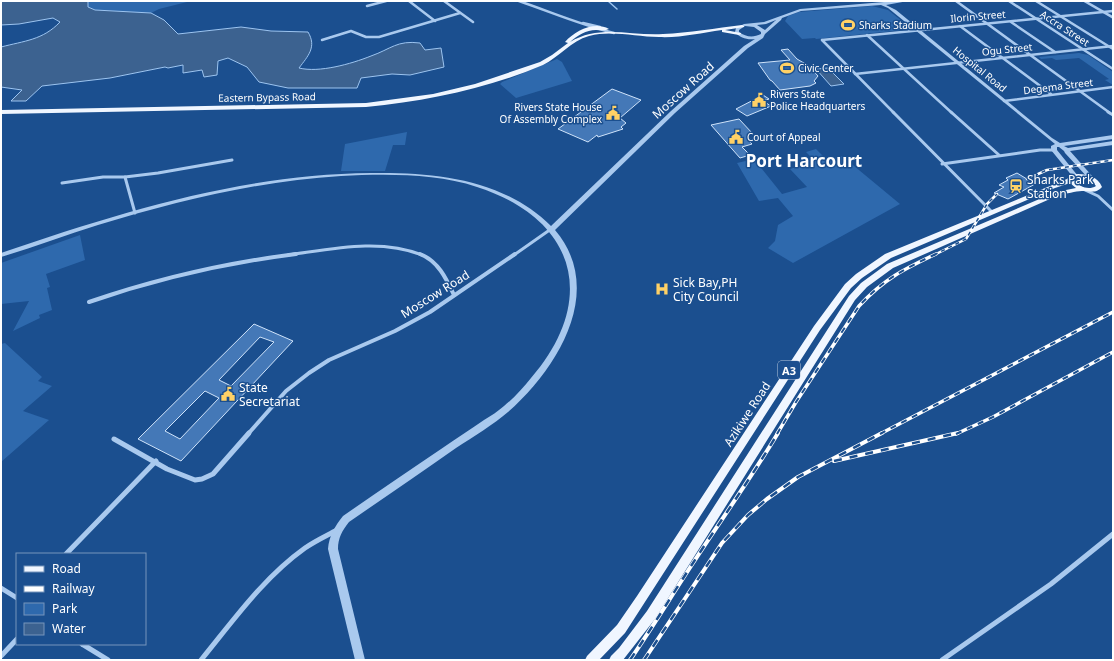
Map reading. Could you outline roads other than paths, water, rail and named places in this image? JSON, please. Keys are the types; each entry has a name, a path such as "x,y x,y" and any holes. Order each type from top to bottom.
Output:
{"main road":[{"path":"577,33 580,27 585,26"},
{"path":"580,38 585,26"},
{"name":"Eastern Bypass Road","path":"528,68 557,51 585,26 629,34"},
{"path":"629,34 649,36 674,35 744,26"},
{"path":"718,30 740,35"},
{"name":"Eastern Bypass Road","path":"1,112 366,105 387,103 457,91 500,79 557,55 580,38 593,34 629,34"},
{"name":"A3","path":"1073,178 1084,176 1091,178"},
{"path":"1073,178 1075,185 1084,189"},
{"name":"Azikiwe Road","path":"591,660 621,629 641,600 813,334 848,286 859,276 888,256 1073,178"},
{"path":"1091,178 1096,181 1099,187"},
{"name":"A3","path":"615,660 623,652 651,615 848,304 864,285 890,266 1058,193 1084,189 1094,190 1099,187"}],"street":[{"path":"367,6 386,1"},
{"path":"409,1 435,21"},
{"path":"444,1 473,22"},
{"path":"519,1 569,18 585,26 614,33"},
{"path":"746,47 746,40 740,35 737,29 744,26 765,22 800,10 906,1"},
{"path":"956,1 1113,115"},
{"name":"Accra Street","path":"1009,1 1113,69"},
{"path":"1036,1 1109,47"},
{"path":"1084,1 1113,18"},
{"name":"Hospital Road","path":"881,4 889,7 1004,100 1056,147 1067,150"},
{"name":"Ilorin Street","path":"855,74 822,40 1113,11"},
{"path":"322,40 351,31 366,36 379,37 460,13"},
{"name":"Moscow Road","path":"114,438 194,480 203,479 213,474 286,391 298,381 329,360 395,331 430,312 552,229 642,141 746,47 783,16"},
{"path":"569,18 585,26 605,29"},
{"path":"1011,21 1055,52"},
{"path":"740,35 752,38 762,35 759,27 744,26"},
{"path":"960,26 1051,94"},
{"path":"867,35 999,155"},
{"name":"Ogu Street","path":"855,74 1055,52 1109,47 1113,48"},
{"path":"855,74 942,164 992,212"},
{"name":"Degema Street","path":"1004,100 1111,88"},
{"path":"942,164 1113,137"},
{"path":"1091,178 1070,157 1067,150 1113,143"},
{"path":"1056,147 1073,178"},
{"path":"62,183 103,177 125,177 165,172 232,160"},
{"path":"1,255 135,212 188,198 263,182 345,174 442,177 486,187 520,205 552,229 562,243 569,259 573,274 574,295 567,328 553,354 526,390 505,410 346,519 337,530 333,540 333,549 360,660"},
{"path":"125,177 135,212"},
{"path":"1099,187 1101,196 1113,210"},
{"path":"1084,189 1105,202"},
{"path":"89,302 125,288 240,262 331,249 376,247 398,247 422,254 432,260 445,276 454,295"},
{"path":"67,553 156,461"},
{"path":"201,660 276,572 304,548 337,530"},
{"path":"942,660 1072,570 1113,534"},
{"path":"1,588 16,597"},
{"path":"1,656 16,640"},
{"path":"84,645 108,660"}],"water":[{"path":"1,1 88,1 88,7 95,10 151,13 164,20 178,34 241,27 271,31 308,32 312,42 310,51 299,68 325,69 345,65 394,46 412,42 420,43 425,50 441,48 444,67 410,75 392,74 361,78 357,88 288,88 259,82 247,67 228,58 218,61 217,75 204,77 202,70 183,73 183,65 168,68 165,67 110,78 42,86 26,101 11,101 22,90 1,87 1,47 33,39 47,33 60,22 53,18 19,24 1,25"},
{"path":"828,68 844,84 831,86 816,69"}],"waterway":[{"path":"608,1 617,9"}],"railway":[{"path":"1027,179 1047,170 1113,160"},
{"path":"777,434 796,402 859,306 877,289 895,276 966,239 987,204 997,194"},
{"path":"880,434 1113,312"},
{"path":"956,434 993,417 1113,352"},
{"path":"630,660 778,433"},
{"path":"644,660 722,543 748,515 767,499 798,477 882,433"},
{"path":"834,461 958,433"}],"place":[{"name":"Sharks Stadium","path":"848,25"},
{"name":"Civic Center","path":"787,68"},
{"name":"Rivers State Police Headquarters","path":"759,100"},
{"name":"Rivers State House Of Assembly Complex","path":"613,113"},
{"name":"Court of Appeal","path":"736,137"},
{"name":"Sharks Park Station","path":"1016,186"},
{"name":"Sick Bay,PH City Council","path":"662,289"},
{"name":"State Secretariat","path":"228,394"}],"district":[{"name":"Port Harcourt","path":"804,160"}]}
